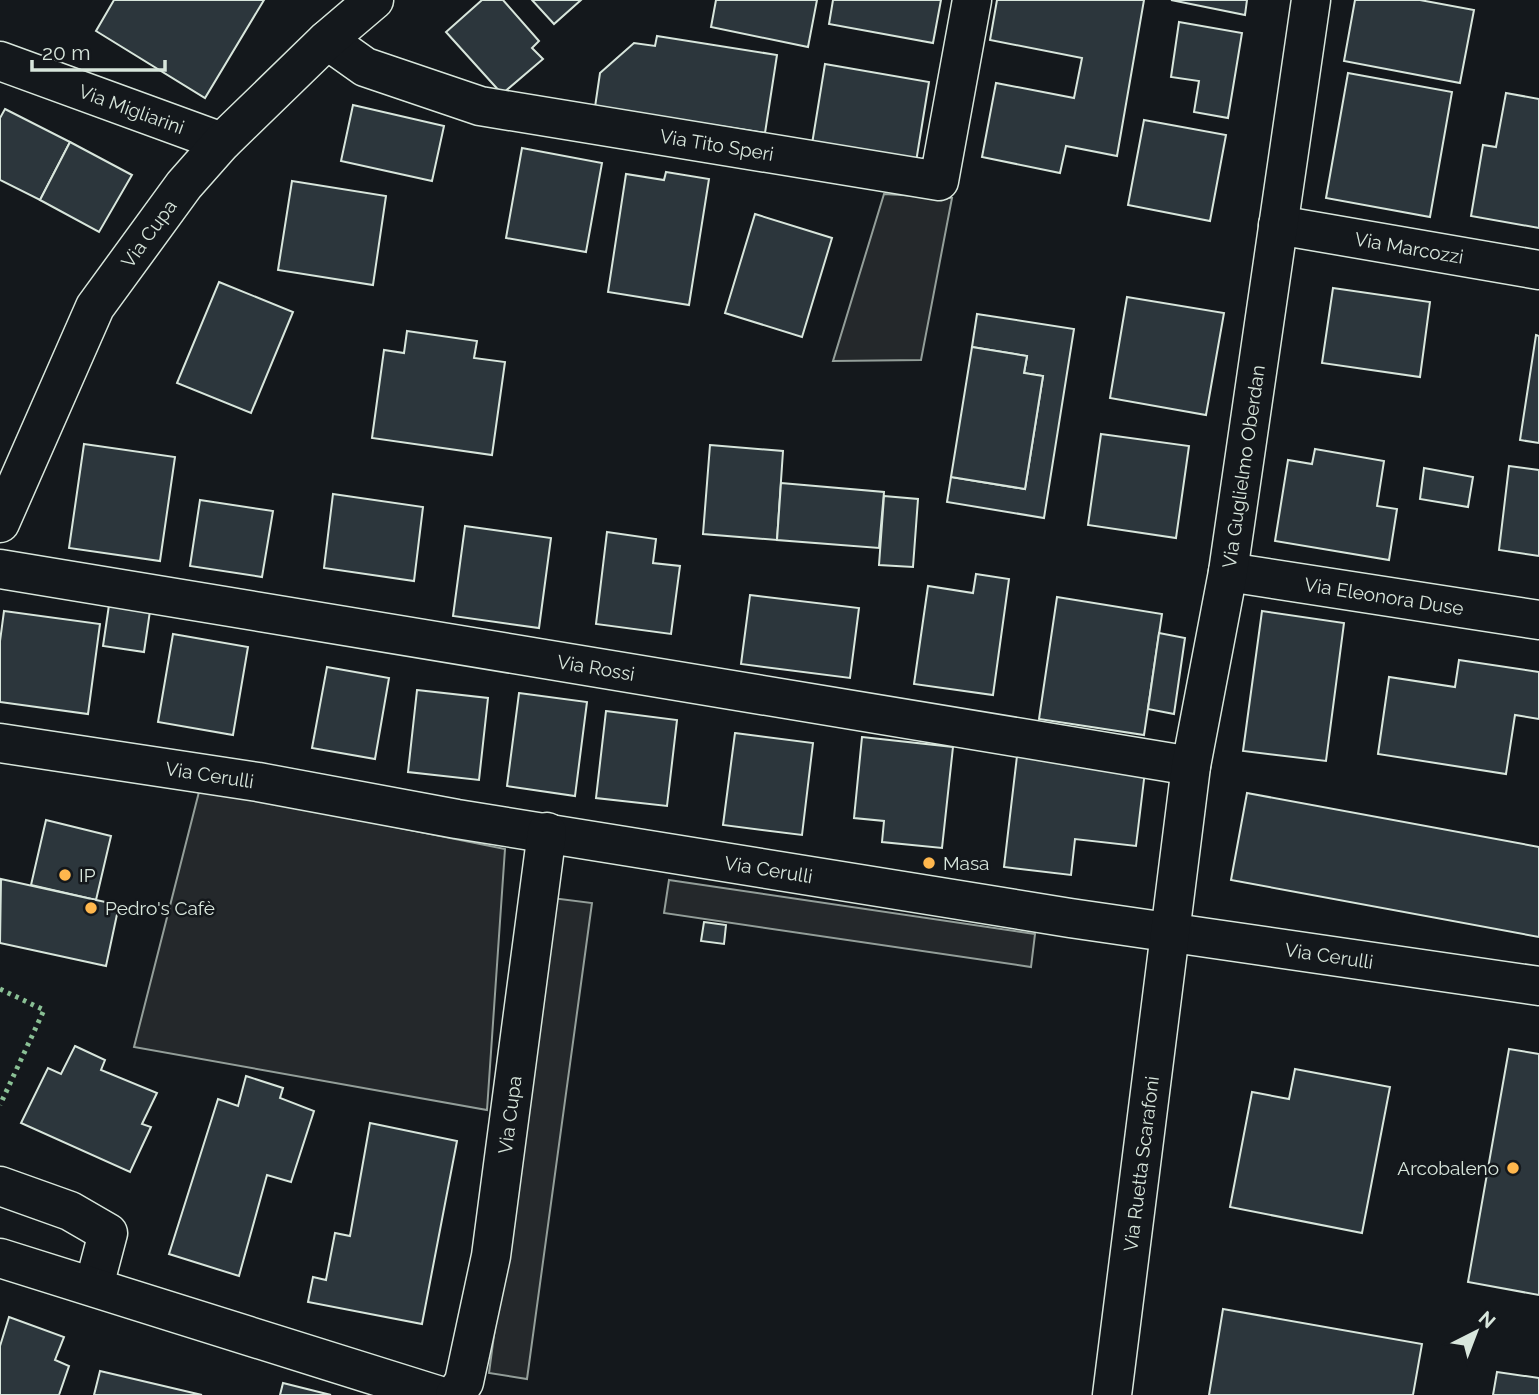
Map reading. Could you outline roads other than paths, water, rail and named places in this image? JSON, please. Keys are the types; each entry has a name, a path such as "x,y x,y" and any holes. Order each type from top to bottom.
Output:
{"street":[{"name":"Via Cupa","path":"0,523 95,307 184,185 222,142 327,40 374,0"},
{"name":"Via Tito Speri","path":"327,40 365,67 480,106 939,181 972,0"},
{"name":"Via Guglielmo Oberdan","path":"1170,932 1191,766 1228,572 1311,0"},
{"name":"Via Migliarini","path":"0,61 222,142"},
{"name":"Via Marcozzi","path":"1278,225 1539,270"},
{"name":"Via Rossi","path":"0,569 1191,766"},
{"name":"Via Eleonora Duse","path":"1228,572 1539,620"},
{"name":"Via Cerulli","path":"0,743 233,778 457,819 1170,932 1539,986"},
{"name":"Via Cupa","path":"455,1395 464,1382 491,1256 547,832"},
{"name":"Via Ruetta Scarafoni","path":"1112,1395 1170,932"},
{"path":"0,1186 70,1211 108,1233 94,1286"},
{"path":"0,1258 436,1395"}],"place":[{"name":"Masa","path":"929,863"},
{"name":"IP","path":"65,875"},
{"name":"Pedro's Cafè","path":"91,908"},
{"name":"Arcobaleno","path":"1513,1168"}]}
